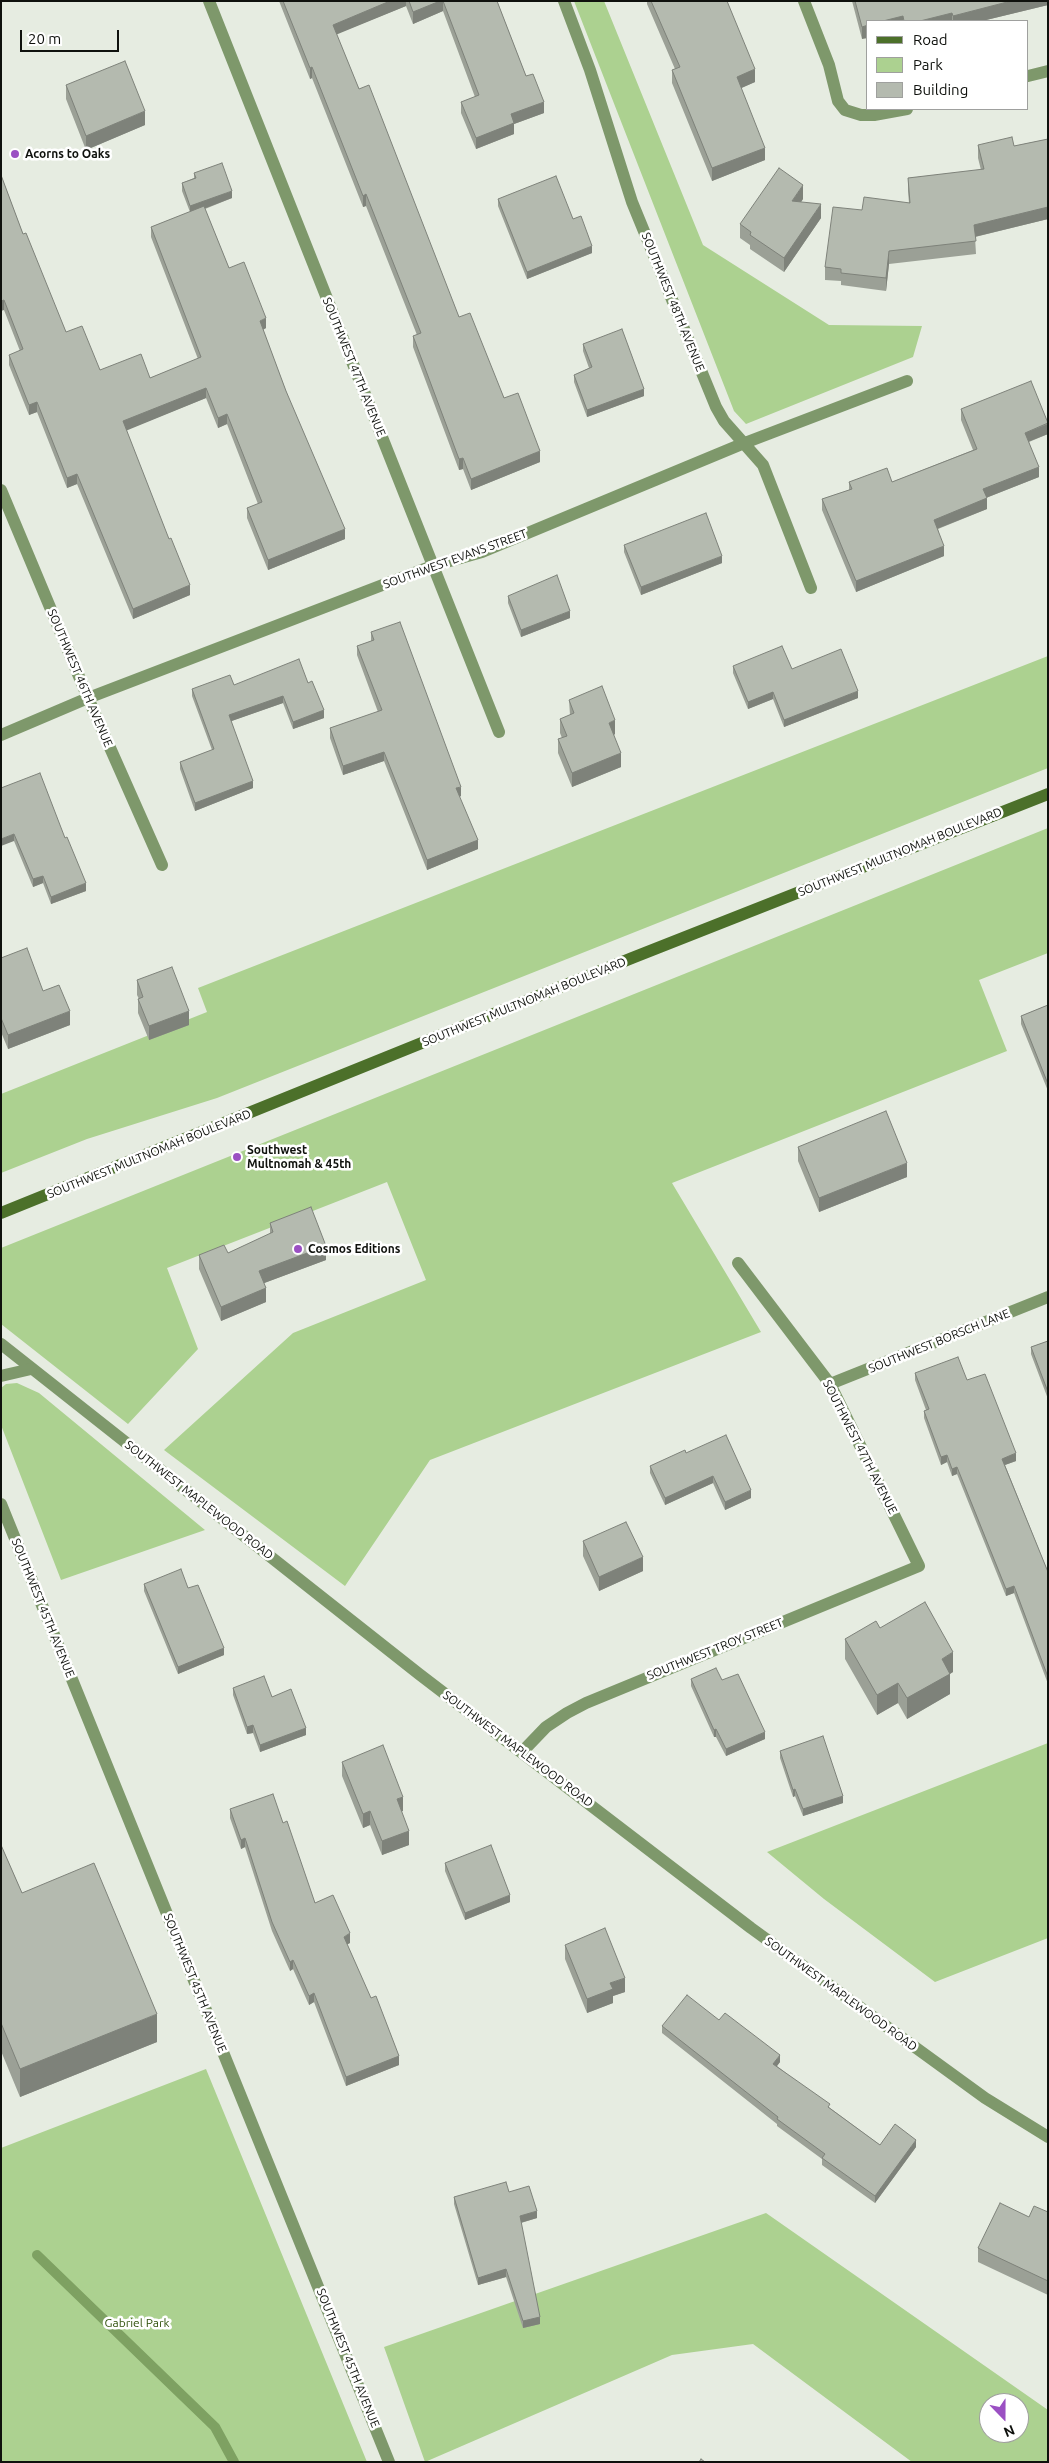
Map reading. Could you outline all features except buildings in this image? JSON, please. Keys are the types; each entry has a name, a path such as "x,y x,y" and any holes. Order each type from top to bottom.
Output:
{"main road":[{"name":"SOUTHWEST MULTNOMAH BOULEVARD","path":"1,1213 632,958 1048,794"}],"street":[{"name":"SOUTHWEST 47TH AVENUE","path":"209,1 499,732"},
{"name":"SOUTHWEST 48TH AVENUE","path":"564,1 590,70 636,211 716,407 724,421 762,466 811,588"},
{"path":"804,1 829,65 838,101 845,110 861,115 874,115 902,110"},
{"path":"1029,76 1048,71"},
{"name":"SOUTHWEST EVANS STREET","path":"1,735 88,698 432,566 482,552 742,444 907,381"},
{"name":"SOUTHWEST 46TH AVENUE","path":"1,490 88,698 162,865"},
{"name":"SOUTHWEST 47TH AVENUE","path":"738,1263 830,1384 919,1566"},
{"name":"SOUTHWEST BORSCH LANE","path":"830,1384 1048,1297"},
{"name":"SOUTHWEST MAPLEWOOD ROAD","path":"1,1344 522,1752 751,1928 886,2028 985,2098 1048,2137"},
{"path":"1,1376 31,1368"},
{"name":"SOUTHWEST 45TH AVENUE","path":"1,1504 390,2462"},
{"name":"SOUTHWEST TROY STREET","path":"522,1752 546,1728 567,1713 586,1703 919,1566"}],"green space":[{"path":"574,1 604,1 703,245 829,325 922,326 913,357 746,424 734,411"},
{"path":"1048,656 1048,768 217,1098 87,1139 1,1173 1,1094 207,1012 198,988"},
{"path":"1048,828 1048,953 979,980 1007,1051 672,1183 761,1332 430,1460 345,1586 164,1450 293,1333 426,1280 387,1182 167,1268 198,1349 128,1424 1,1324 1,1248"},
{"path":"17,1383 39,1393 205,1530 61,1580 1,1425 1,1388 6,1384"},
{"path":"1048,1743 1048,1938 935,1982 824,1899 767,1852"},
{"name":"Gabriel Park","path":"206,2069 367,2462 1,2462 1,2148"},
{"path":"766,2213 1024,2393 979,2393 979,2443 1029,2443 1029,2397 1048,2410 1048,2462 912,2462 753,2344 672,2355 425,2462 384,2347"}],"waterway":[{"path":"37,2255 215,2427 234,2462"}],"place":[{"name":"Acorns to Oaks","path":"15,154"},
{"name":"Southwest Multnomah & 45th","path":"237,1157"},
{"name":"Cosmos Editions","path":"298,1249"}]}
